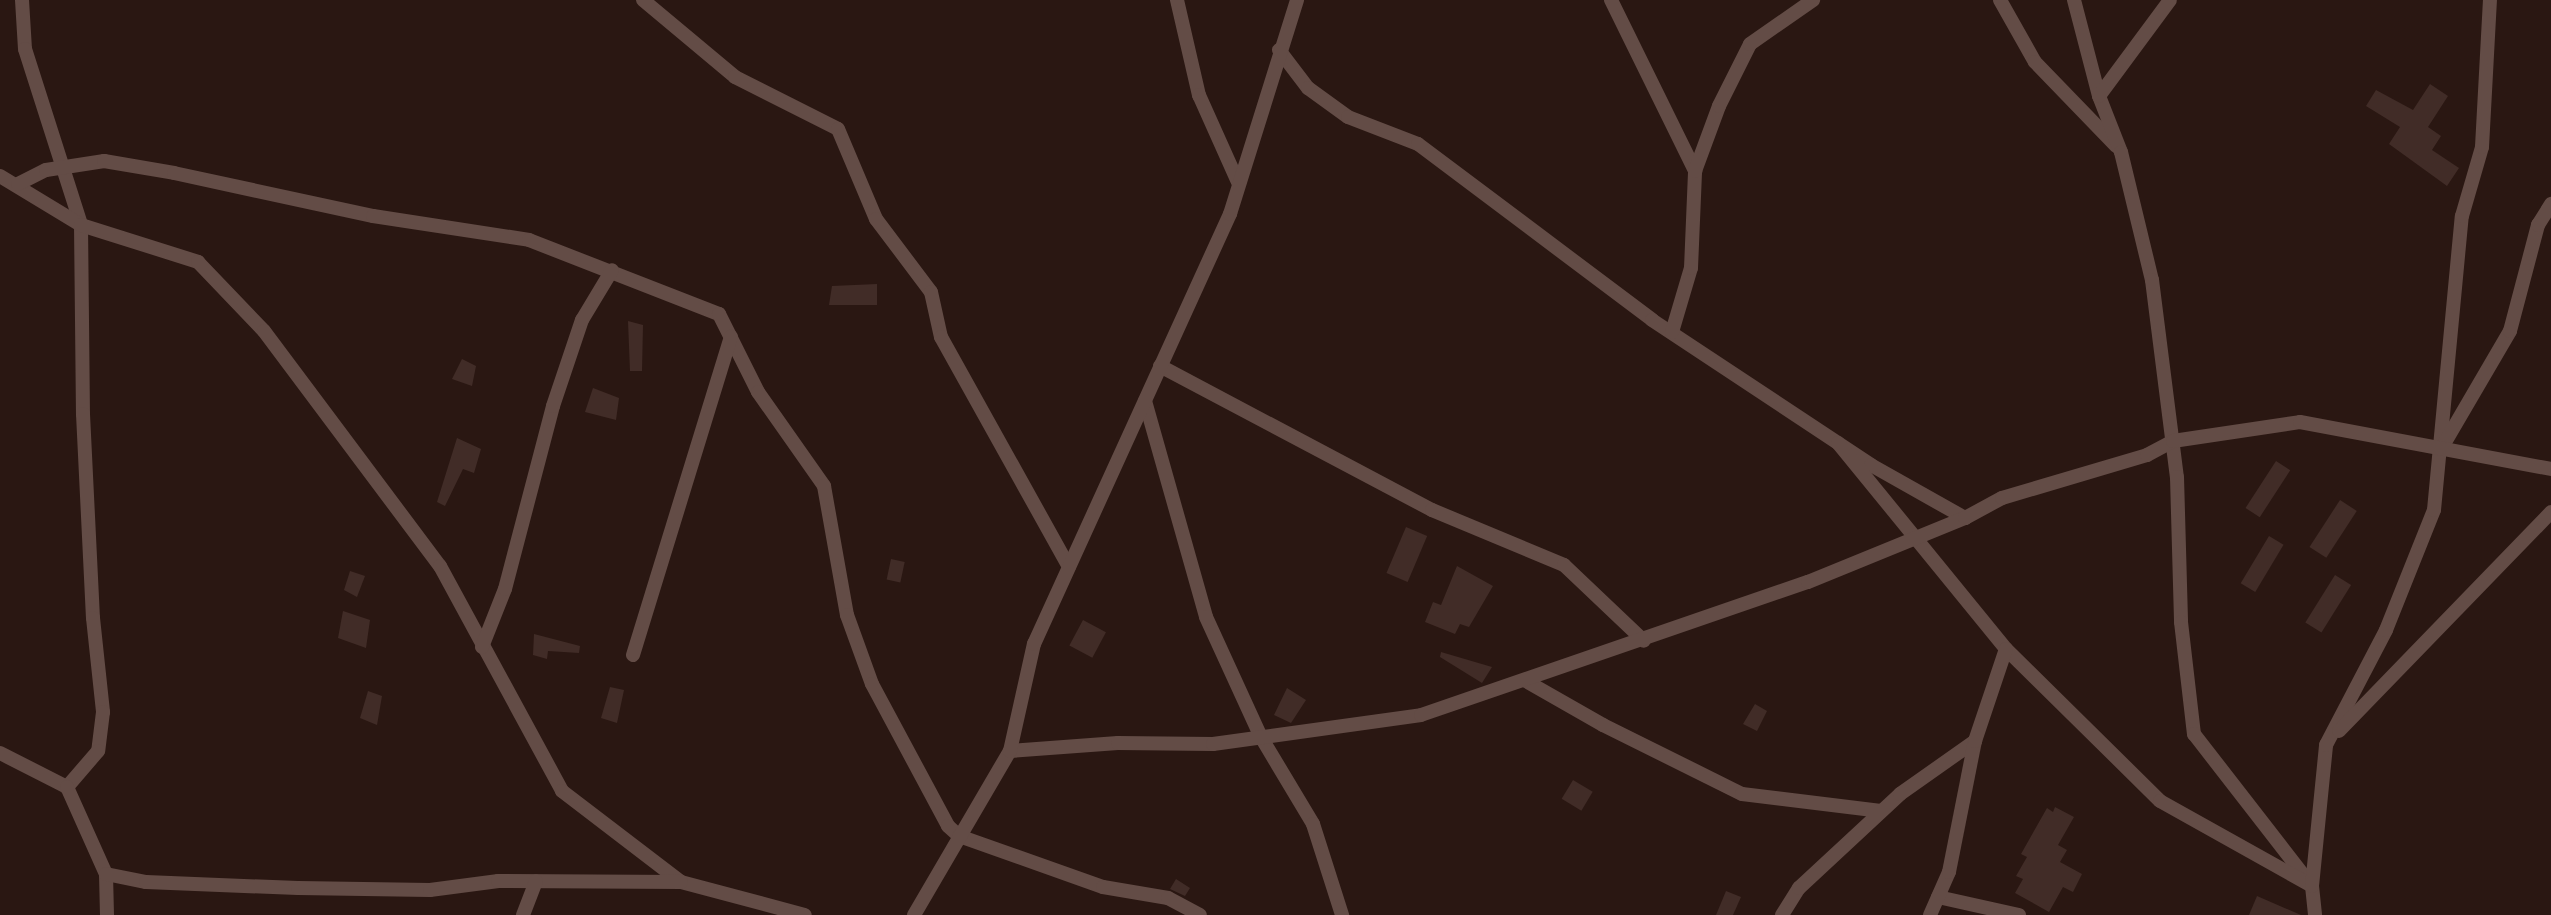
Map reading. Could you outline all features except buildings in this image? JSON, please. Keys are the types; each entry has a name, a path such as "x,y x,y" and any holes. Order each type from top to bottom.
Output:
{"street":[{"path":"22,0 25,49 81,225 83,414 93,618 103,712 98,751 67,787"},
{"path":"643,0 735,77 838,129 876,219 931,292 942,337 1069,568"},
{"path":"1177,0 1199,95 1238,182"},
{"path":"914,915 1010,751 1034,644 1230,214 1279,50 1297,0"},
{"path":"1611,0 1695,171"},
{"path":"1672,332 1691,268 1695,171 1718,106 1750,44 1813,0"},
{"path":"2000,0 2035,62 2121,152"},
{"path":"2074,0 2099,96 2121,152 2152,280 2173,441 2181,622 2194,734 2312,886"},
{"path":"2099,96 2170,0"},
{"path":"2315,915 2312,886 2326,745 2386,630 2434,510 2462,216 2482,147 2490,0"},
{"path":"1279,50 1308,88 1348,117 1418,144 1672,332 1839,443 1965,518"},
{"path":"18,184 46,170 104,161 227,183 373,216 529,240 612,270 719,314 758,392 824,486 847,615 872,684 948,826 959,836 1103,887 1168,898 1200,915"},
{"path":"0,176 18,184 81,225 198,262 264,331 440,566 562,791 681,882"},
{"path":"2441,450 2510,331 2538,225 2551,205"},
{"path":"482,647 505,589 553,406 582,320 612,270"},
{"path":"633,655 731,337"},
{"path":"1160,366 1432,510 1564,565 1644,642"},
{"path":"1145,401 1206,617 1261,737 1313,824 1342,915"},
{"path":"1010,751 1118,743 1213,744 1421,715 1644,642 1808,582 1914,536 1965,518 2001,498 2147,455 2173,441 2300,422 2551,469"},
{"path":"1839,443 2006,649 2160,801 2312,886"},
{"path":"2326,745 2551,512"},
{"path":"1930,915 1949,872 1975,741 2006,649"},
{"path":"1526,681 1603,725 1742,794 1881,811"},
{"path":"1782,915 1799,888 1881,811 1975,741"},
{"path":"0,752 67,787 106,874 107,915"},
{"path":"106,874 146,882 194,880 298,888 430,890 536,881 681,882 805,915"},
{"path":"523,915 536,881"},
{"path":"1938,897 2019,915"}]}
